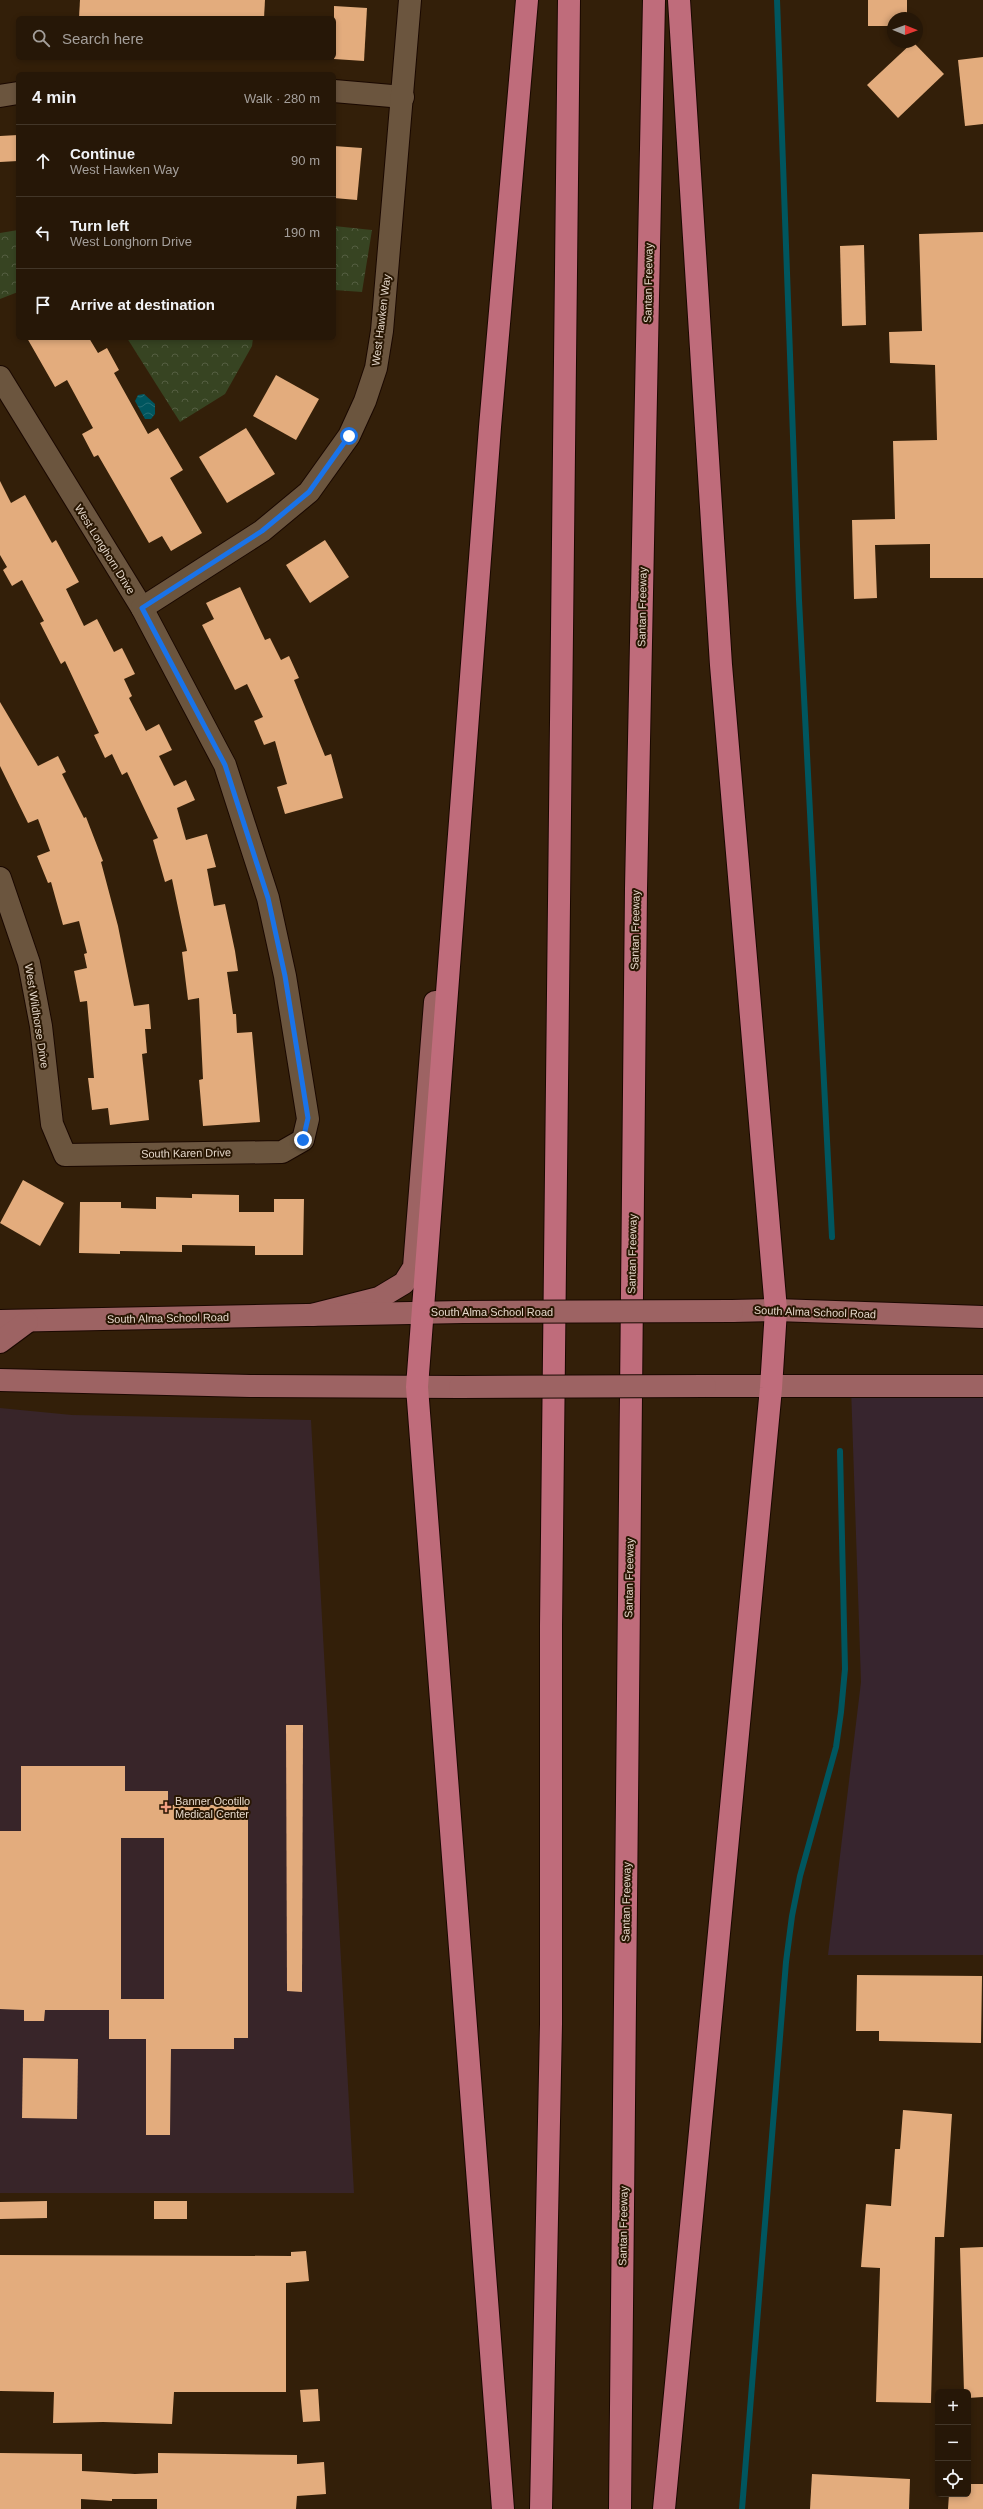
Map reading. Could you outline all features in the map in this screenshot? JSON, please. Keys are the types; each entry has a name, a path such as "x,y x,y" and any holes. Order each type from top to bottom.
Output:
{"highway":[{"path":"503,2509 417,1388 424,1313 491,419 527,0"},
{"path":"541,2509 551,2024 551,1610 569,0"},
{"name":"Santan Freeway","path":"620,2509 636,881 654,0"},
{"path":"664,2509 771,1388 776,1310 721,665 679,0"}],"main road":[{"path":"312,1315 379,1298 404,1283 414,1267 439,961 454,905"},
{"name":"South Alma School Road","path":"0,1321 27,1322 463,1312 776,1310 983,1317"},
{"path":"0,1342 27,1322"},
{"path":"0,1380 250,1386 417,1388 705,1386 771,1388 983,1386"}],"street":[{"name":"West Hawken Way","path":"142,608 262,531 309,492 349,436 365,401 376,368 381,339 403,97 410,0"},
{"path":"336,91 403,97"},
{"path":"0,96 16,94"},
{"name":"West Longhorn Drive","path":"0,377 142,608 225,765 268,898 285,976 308,1118 303,1140"},
{"name":"West Wildhorse Drive","path":"0,878 29,963 41,1026 52,1124 65,1155"},
{"name":"South Karen Drive","path":"65,1155 282,1152 303,1140"}],"shaded area":[{"path":"983,1386 983,1955 828,1955 861,1682 851,1387"},
{"name":"Banner Ocotillo Medical Center","path":"0,1408 72,1415 311,1420 354,2193 0,2193"}],"green space":[{"path":"336,226 372,230 362,292 336,290"},
{"path":"16,230 16,293 0,299 0,233"},
{"path":"128,340 253,340 252,346 225,394 180,422"}],"water":[{"path":"144,394 155,404 155,414 151,419 145,419 135,401 138,395"}],"building":[{"path":"80,0 265,0 264,16 79,16"},
{"path":"868,0 907,0 907,12 887,12 887,26 868,26"},
{"path":"334,6 367,8 364,61 336,59 336,16 334,16"},
{"path":"907,48 919,48 944,74 898,118 867,85"},
{"path":"983,57 983,124 965,126 958,60"},
{"path":"16,135 16,161 0,162 0,136"},
{"path":"336,146 362,148 357,200 336,198"},
{"path":"983,232 983,578 930,578 930,544 875,545 877,598 854,599 852,520 895,519 893,441 937,440 935,365 890,363 889,332 922,331 919,234"},
{"path":"864,245 866,325 842,326 840,246"},
{"path":"28,340 90,340 98,353 107,348 119,370 114,373 148,434 158,428 183,470 170,478 202,533 171,551 162,536 149,543 98,455 94,457 82,434 93,428 67,380 55,387"},
{"path":"276,375 319,399 296,440 253,416"},
{"path":"246,428 275,474 227,503 199,457"},
{"path":"0,481 11,503 25,495 52,543 56,540 79,582 66,589 84,626 97,619 114,652 122,648 135,674 124,679 132,696 129,698 146,731 159,724 172,750 159,756 174,786 186,780 195,800 177,808 186,840 207,834 216,867 207,869 214,906 225,904 235,951 238,971 227,972 233,1014 236,1014 237,1033 252,1032 260,1122 203,1126 199,1080 203,1079 199,998 188,1000 182,952 187,951 172,879 165,882 153,840 158,838 127,772 122,775 112,754 105,758 94,735 99,733 65,661 61,664 40,623 44,621 22,580 12,586 3,570 7,567 0,555"},
{"path":"325,540 349,577 310,603 286,565"},
{"path":"240,587 265,640 270,638 281,660 289,656 299,678 294,680 325,756 331,754 343,798 285,814 277,787 287,784 275,741 264,745 254,721 263,717 247,684 235,690 202,625 214,619 206,603"},
{"path":"0,702 38,766 58,756 66,772 62,774 84,818 86,817 103,861 101,862 118,926 134,1006 149,1004 151,1029 145,1029 147,1053 142,1054 149,1120 110,1125 108,1108 92,1110 88,1078 94,1078 87,1001 80,1002 74,971 87,968 84,954 87,953 79,921 63,925 51,882 48,883 37,856 50,851 38,819 28,823 0,766"},
{"path":"23,1180 64,1203 40,1246 0,1223"},
{"path":"192,1194 239,1195 239,1212 274,1212 274,1199 304,1199 303,1255 255,1255 255,1246 182,1245 182,1252 120,1251 120,1254 79,1253 80,1202 121,1202 121,1208 156,1209 156,1197 192,1198"},
{"path":"286,1725 303,1725 302,1992 287,1991"},
{"path":"21,1766 125,1766 125,1791 168,1791 168,1805 248,1805 248,2038 234,2038 234,2049 171,2049 170,2135 146,2135 146,2039 109,2039 109,2010 45,2010 44,2021 24,2021 24,2010 0,2009 0,1831 21,1831","holes":["121,1838 164,1838 164,1999 121,1999"]},
{"path":"857,1975 982,1976 981,2043 879,2041 879,2031 856,2031"},
{"path":"23,2058 78,2059 77,2119 22,2118"},
{"path":"903,2110 952,2114 944,2237 935,2237 931,2403 876,2402 880,2268 861,2267 866,2204 891,2206 895,2149 900,2149"},
{"path":"47,2201 47,2218 0,2219 0,2202"},
{"path":"154,2201 187,2201 187,2219 154,2219"},
{"path":"983,2247 983,2397 971,2398 971,2389 964,2389 960,2248"},
{"path":"306,2251 309,2281 286,2283 286,2392 174,2392 172,2424 103,2422 53,2423 54,2392 0,2391 0,2255 291,2256 291,2252"},
{"path":"318,2389 320,2421 303,2422 300,2390"},
{"path":"0,2453 82,2454 82,2471 135,2474 158,2473 158,2453 297,2455 297,2464 324,2462 326,2494 297,2496 296,2509 157,2509 157,2499 112,2499 112,2501 81,2499 81,2509 0,2509"},
{"path":"812,2474 910,2479 909,2509 810,2509"},
{"path":"971,2484 983,2484 983,2509 948,2509 949,2497 971,2497"}],"waterway":[{"path":"777,0 799,600 832,1237"},
{"path":"742,2509 786,1962 792,1916 800,1876 836,1747 845,1669 840,1451"}],"place":[{"name":"Banner Ocotillo Medical Center","path":"166,1807"}],"route":[{"path":"303,1140 308,1118 285,976 268,898 225,765 142,608 262,531 309,492 349,436"}]}
